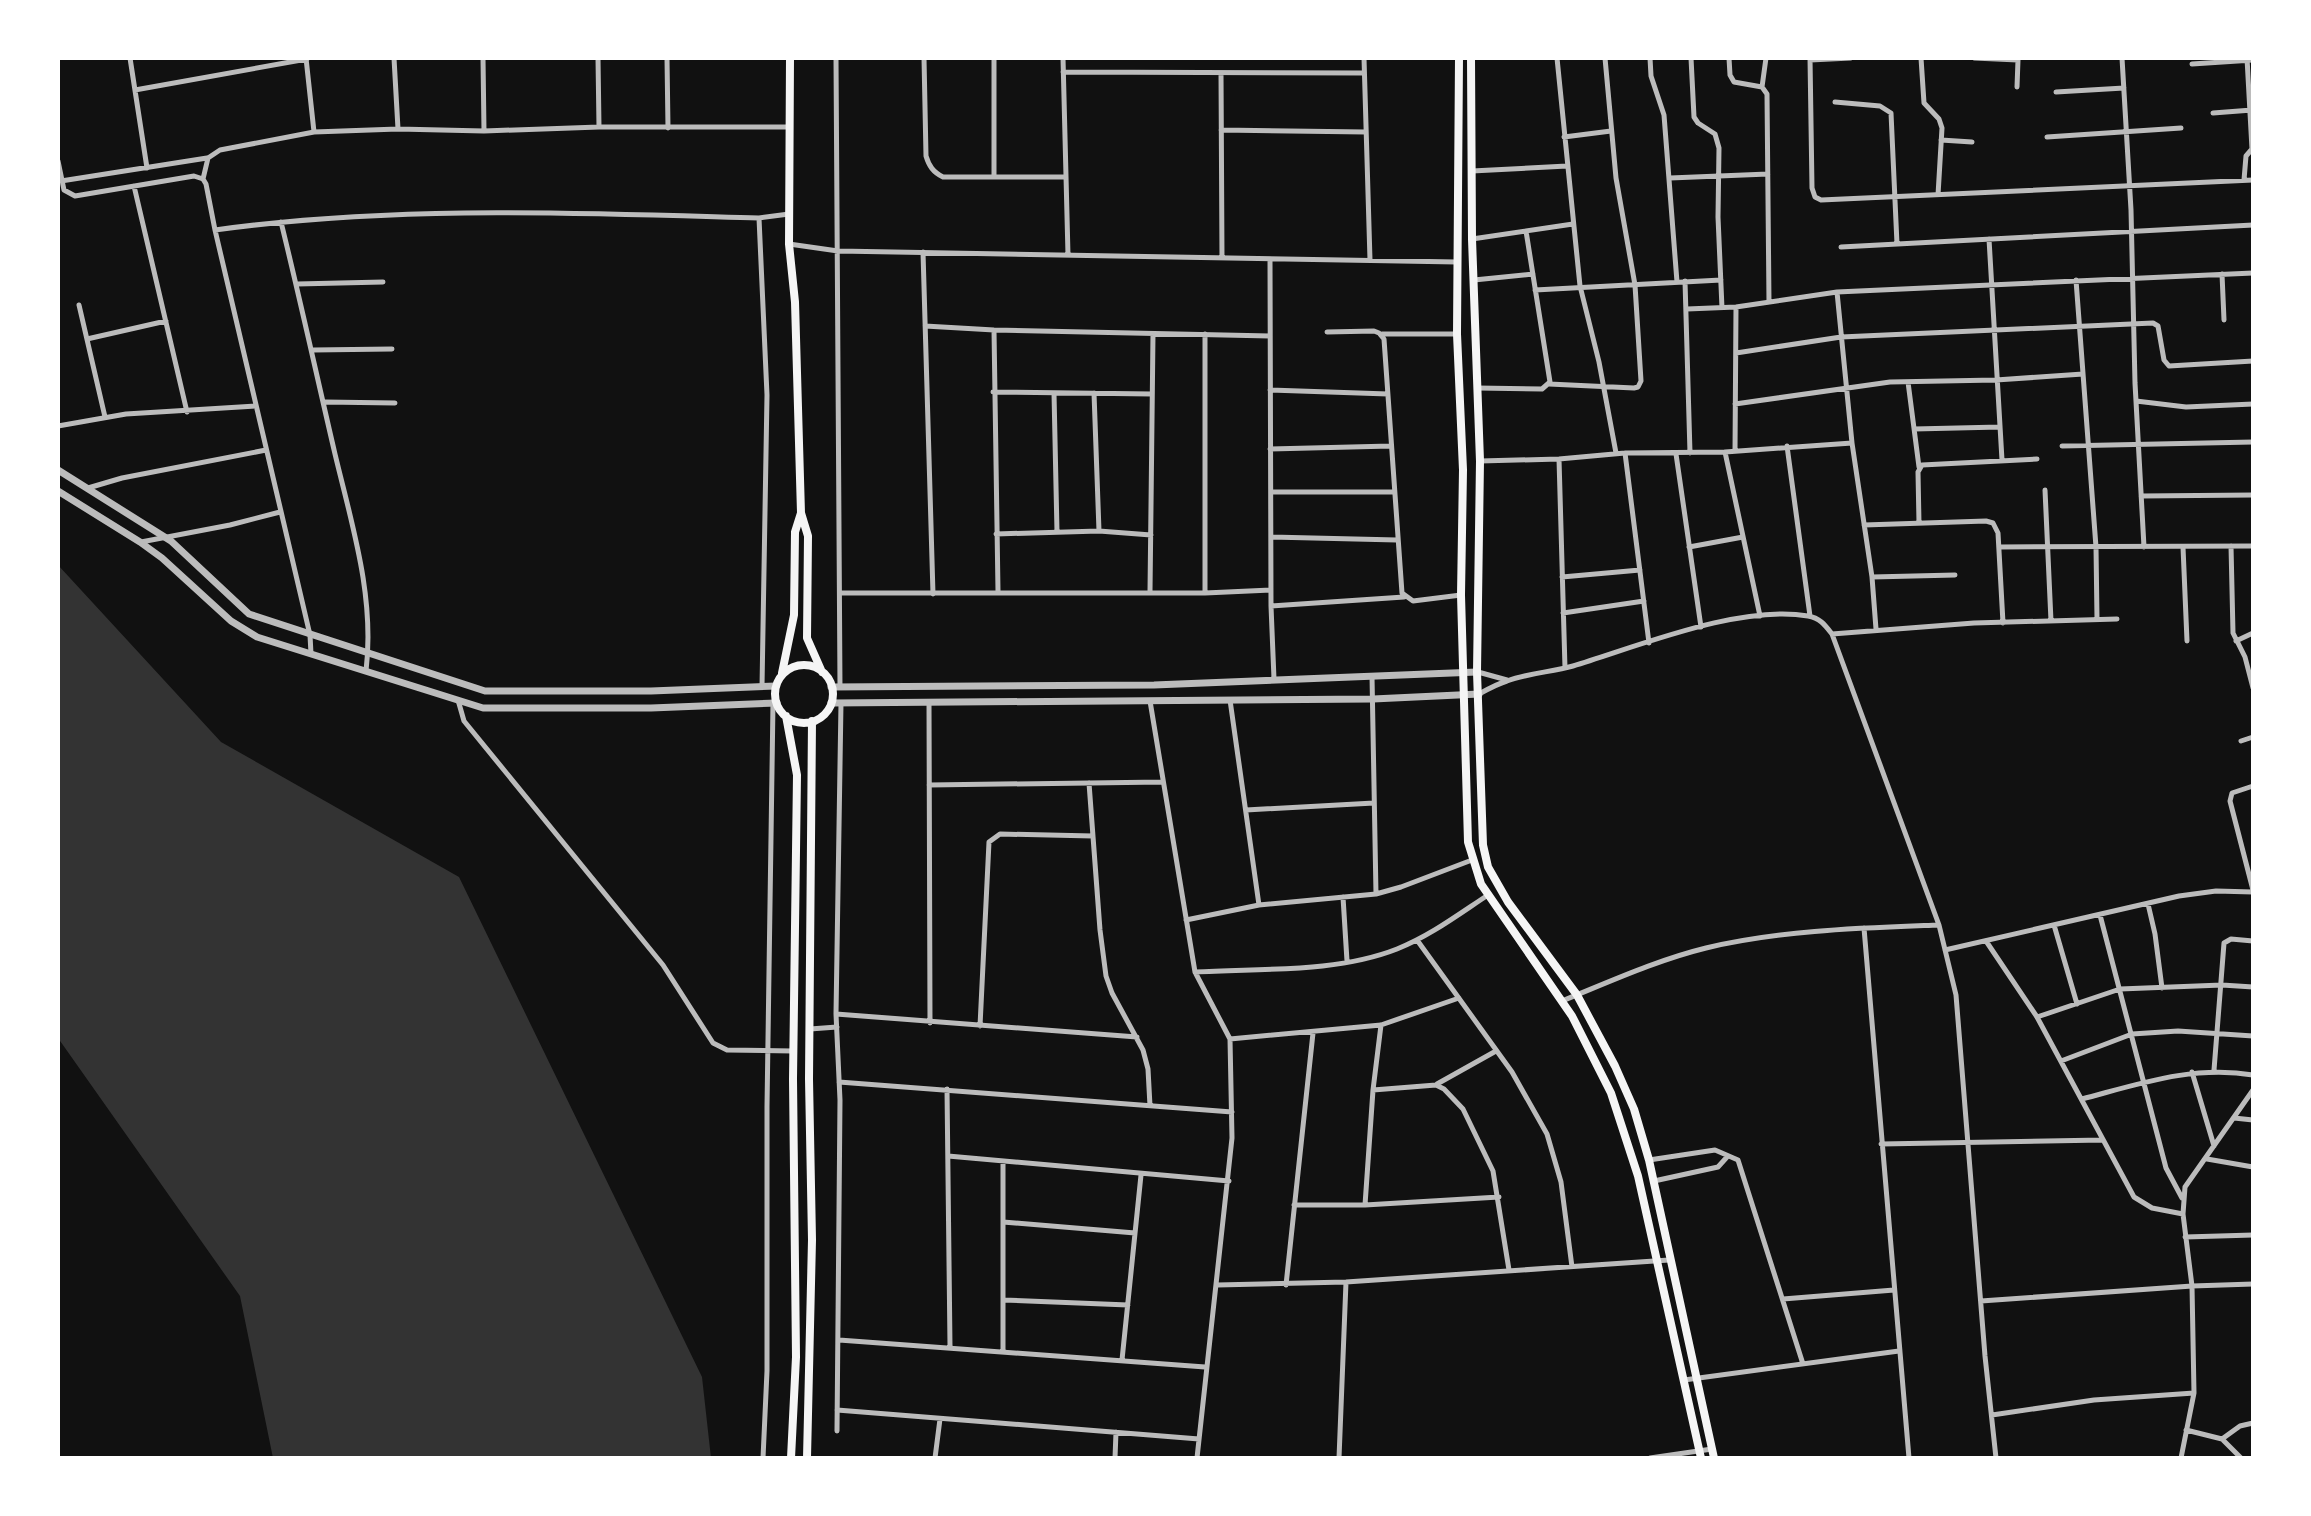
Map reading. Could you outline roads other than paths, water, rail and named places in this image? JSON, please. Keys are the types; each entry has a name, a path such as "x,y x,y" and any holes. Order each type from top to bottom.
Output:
{"main road":[{"path":"790,58 789,244 795,302 801,513 808,536 807,638 822,672 836,687 823,715 812,721 798,722 786,716 775,703 791,641 795,532 801,513"},
{"path":"1459,58 1457,334 1463,470 1461,595 1468,842 1472,860 1488,895 1562,1001 1611,1093 1638,1176 1700,1454"},
{"path":"1471,58 1472,239 1480,461 1477,672 1481,828 1488,867 1508,902 1577,995 1624,1085 1649,1160 1713,1454"},
{"path":"778,682 790,669 800,665 822,672"},
{"path":"786,716 797,775 793,1051 796,1357 791,1458"},
{"path":"807,1458 812,1240 809,1029 812,721"},
{"path":"795,851 811,852"}],"street":[{"path":"130,58 147,168"},
{"path":"135,90 306,58 314,132"},
{"path":"394,58 398,129"},
{"path":"483,58 484,131"},
{"path":"598,58 599,127"},
{"path":"667,58 668,128"},
{"path":"836,58 840,593 836,687 1154,685 1477,672 1508,680"},
{"path":"924,58 928,163 943,177 1066,177"},
{"path":"994,58 994,177"},
{"path":"1063,58 1068,255"},
{"path":"1364,58 1370,260"},
{"path":"1557,58 1580,286 1616,453"},
{"path":"1477,388 1542,389 1549,384 1634,388 1640,383 1635,285 1616,178 1605,58"},
{"path":"1650,58 1651,76 1664,115 1677,282"},
{"path":"1691,58 1692,109 1698,123 1715,134 1718,140 1722,308"},
{"path":"1729,58 1730,75 1734,82 1762,87"},
{"path":"1766,58 1762,87 1767,94 1769,302"},
{"path":"1851,58 1810,59 1813,194 1821,200 2253,180"},
{"path":"1921,58 1924,103 1941,122 1938,195"},
{"path":"1974,58 2018,59 2017,87"},
{"path":"2122,58 2144,547"},
{"path":"2192,64 2249,60 2252,148 2246,156 2243,181"},
{"path":"1063,72 1364,73"},
{"path":"1221,73 1222,258"},
{"path":"2056,92 2124,88"},
{"path":"1835,102 1880,106 1891,113 1897,244"},
{"path":"2213,113 2252,110"},
{"path":"311,654 310,635 203,179 208,158 228,147 314,132 789,127"},
{"path":"2047,137 2181,128"},
{"path":"1221,130 1366,132"},
{"path":"1564,137 1611,131"},
{"path":"1941,140 1972,142"},
{"path":"61,181 208,158"},
{"path":"58,161 64,190 75,196 194,176 203,179"},
{"path":"1472,171 1567,166"},
{"path":"1670,178 1768,174"},
{"path":"134,186 187,412"},
{"path":"215,230 427,212 759,218 790,214"},
{"path":"759,218 767,395 762,687"},
{"path":"281,222 364,581 368,612 366,671"},
{"path":"1472,239 1573,224"},
{"path":"1841,247 2253,225"},
{"path":"1526,231 1549,384"},
{"path":"1989,239 2002,460"},
{"path":"789,244 838,251 1458,262"},
{"path":"923,252 933,594"},
{"path":"1270,259 1274,679"},
{"path":"1687,309 1736,307 1837,292 2253,273"},
{"path":"1473,280 1533,274"},
{"path":"2222,274 2224,320"},
{"path":"1535,290 1721,280"},
{"path":"2076,280 2096,547 2097,619"},
{"path":"1685,281 1690,453"},
{"path":"297,284 383,282"},
{"path":"1837,292 1845,387 1872,577 1876,629"},
{"path":"79,305 105,417"},
{"path":"1735,451 1736,307"},
{"path":"87,339 166,321"},
{"path":"1736,353 1841,337 2153,323 2158,326 2164,360 2169,366 2253,361"},
{"path":"925,326 1270,336"},
{"path":"994,330 998,591"},
{"path":"1327,332 1457,334"},
{"path":"1150,592 1153,334"},
{"path":"1205,334 1205,593"},
{"path":"1381,334 1384,339 1400,588 1404,597"},
{"path":"313,350 392,349"},
{"path":"1735,404 1845,387 2083,374"},
{"path":"1908,382 1919,467 1919,523"},
{"path":"1270,390 1388,394"},
{"path":"993,392 1152,394"},
{"path":"1054,393 1057,532"},
{"path":"1094,393 1099,531"},
{"path":"2136,401 2186,407 2253,404"},
{"path":"325,402 395,403"},
{"path":"58,426 105,417 256,406"},
{"path":"1914,429 2000,427"},
{"path":"2062,446 2138,442 2253,442"},
{"path":"1480,461 1559,459 1616,453 1725,452 1852,443"},
{"path":"1270,449 1391,446"},
{"path":"1787,446 1810,616"},
{"path":"88,488 122,478 266,450"},
{"path":"1725,452 1760,616"},
{"path":"1625,453 1649,643"},
{"path":"1676,454 1701,627"},
{"path":"1559,459 1565,668"},
{"path":"1919,467 2037,459"},
{"path":"58,470 165,537 249,614 485,691 651,691 762,687 778,682"},
{"path":"2045,490 2051,621"},
{"path":"58,491 162,558 240,629 483,708 651,708 775,703 768,1052 767,1371 763,1458"},
{"path":"1270,492 1394,492"},
{"path":"2141,496 2253,495"},
{"path":"140,542 280,512"},
{"path":"1864,525 1990,522 1997,527 2003,623"},
{"path":"996,534 1099,531 1151,535"},
{"path":"1271,537 1397,540"},
{"path":"1689,547 1743,537"},
{"path":"2231,546 2232,627 2245,657 2253,688"},
{"path":"1999,547 2253,546"},
{"path":"2183,547 2187,641"},
{"path":"1562,577 1640,570"},
{"path":"1872,577 1955,575"},
{"path":"840,593 1205,593 1271,590"},
{"path":"1271,606 1404,597 1413,601 1461,595"},
{"path":"1563,613 1644,601"},
{"path":"831,703 1373,699 1479,694 1508,680 1565,668 1701,627 1781,614 1820,619 1832,634 1939,925 1956,995 1996,1458"},
{"path":"1832,634 1876,629 2117,619"},
{"path":"2236,641 2253,633"},
{"path":"1372,676 1376,894"},
{"path":"458,700 464,721 496,756 591,879 663,965 713,1043 727,1050 793,1051"},
{"path":"1150,700 1195,972 1230,1039 1232,1112 1229,1181 1205,1367 1197,1458"},
{"path":"1230,700 1259,905"},
{"path":"929,701 930,1023"},
{"path":"837,1431 839,1082 836,1014 842,702"},
{"path":"2241,741 2253,737"},
{"path":"929,785 1163,782"},
{"path":"1089,783 1106,976 1137,1037 1148,1069 1150,1106"},
{"path":"1945,950 2201,892 2253,891 2230,801 2232,793 2253,786"},
{"path":"1246,810 1374,803"},
{"path":"980,1026 989,842 1000,834 1093,836"},
{"path":"1186,920 1259,905 1376,894 1472,860"},
{"path":"1195,972 1347,961 1375,956 1417,940 1488,895"},
{"path":"1343,897 1347,961"},
{"path":"2148,904 2162,988"},
{"path":"2100,915 2166,1168 2182,1198 2192,1286 2194,1393 2181,1458"},
{"path":"1562,1001 1676,957 1709,948 1754,939 1864,928 1939,925"},
{"path":"2054,925 2077,1004"},
{"path":"1864,928 1909,1458"},
{"path":"1417,940 1496,1051 1539,1118 1555,1154 1572,1267"},
{"path":"1986,941 2037,1017 2134,1197 2152,1208 2183,1214"},
{"path":"2214,1070 2225,941 2253,941"},
{"path":"2037,1017 2120,989 2222,985 2253,987"},
{"path":"1230,1039 1381,1025 1459,998"},
{"path":"836,1014 1137,1037"},
{"path":"1365,1205 1381,1025"},
{"path":"809,1029 837,1027"},
{"path":"2061,1061 2132,1034 2156,1031 2253,1036"},
{"path":"1286,1285 1313,1033"},
{"path":"1373,1090 1436,1085 1496,1051"},
{"path":"2082,1099 2192,1072 2214,1070 2253,1075"},
{"path":"2192,1072 2214,1147"},
{"path":"839,1082 1232,1112"},
{"path":"1436,1085 1454,1097 1463,1109 1490,1163 1499,1197 1509,1270"},
{"path":"947,1089 950,1346"},
{"path":"2182,1198 2191,1176 2207,1159 2253,1090"},
{"path":"2234,1118 2253,1120"},
{"path":"1881,1144 2103,1140"},
{"path":"1649,1160 1715,1150 1741,1164 1803,1364"},
{"path":"948,1156 1229,1181"},
{"path":"1653,1181 1718,1167 1727,1157"},
{"path":"2207,1159 2253,1167"},
{"path":"1003,1162 1003,1350"},
{"path":"1122,1360 1141,1175"},
{"path":"1294,1205 1365,1205 1499,1197"},
{"path":"1003,1222 1135,1233"},
{"path":"2185,1237 2253,1235"},
{"path":"1217,1285 1346,1282 1669,1260"},
{"path":"1339,1458 1346,1282"},
{"path":"1981,1301 2253,1284"},
{"path":"1783,1299 1894,1290"},
{"path":"1003,1300 1128,1305"},
{"path":"839,1340 1205,1367"},
{"path":"1684,1380 1899,1351"},
{"path":"1992,1415 2094,1400 2194,1393"},
{"path":"837,1410 1199,1439"},
{"path":"935,1458 940,1419"},
{"path":"2222,1439 2240,1426 2253,1423"},
{"path":"2186,1430 2222,1439 2241,1458"},
{"path":"1115,1458 1116,1432"},
{"path":"1650,1458 1713,1454"}]}
